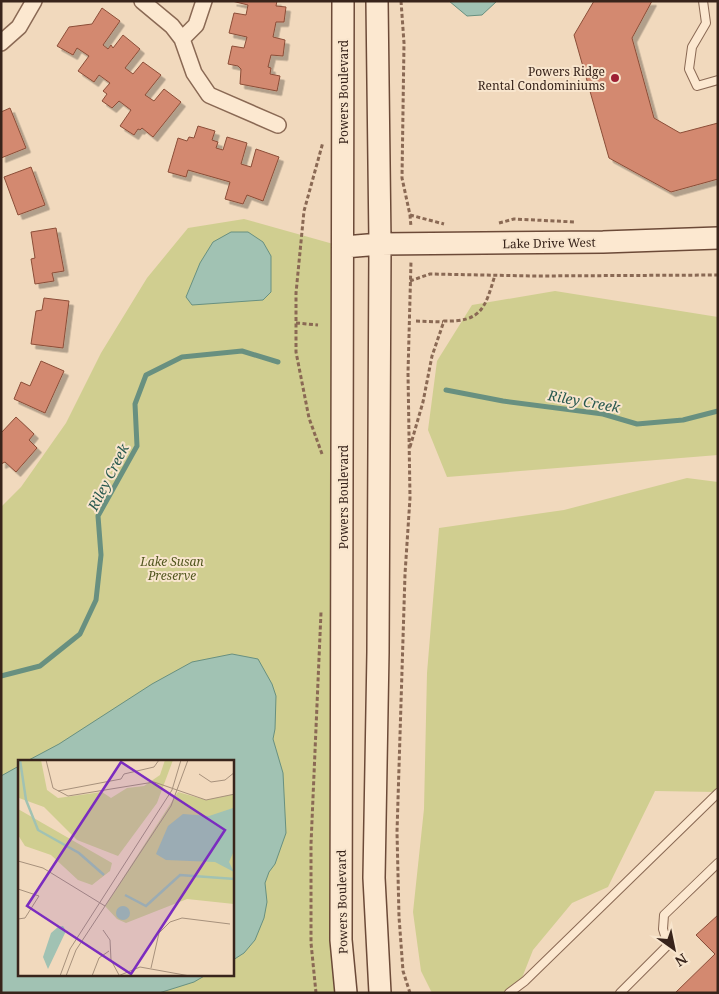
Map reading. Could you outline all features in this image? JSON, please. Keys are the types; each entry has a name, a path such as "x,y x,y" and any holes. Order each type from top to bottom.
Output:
{"main road":[{"name":"Powers Boulevard","path":"343,1 344,247 341,940 346,993"},
{"path":"376,1 380,244 378,642 374,878 380,993"},
{"name":"Lake Drive West","path":"344,247 380,244 603,242 718,238"}],"street":[{"path":"1,43 19,27 34,1"},
{"path":"142,1 172,26 182,39 194,73 209,95 278,125"},
{"path":"182,39 196,25 204,1"}],"lane":[{"path":"703,1 706,23 692,47 689,69 697,86 718,80"},
{"path":"509,993 525,981 718,793"},
{"path":"620,993 668,946 663,929 664,915 718,863"}],"path":[{"path":"401,1 404,43 402,178 410,215 411,244 408,373 410,498 404,593 397,832 402,962 410,993"},
{"path":"323,161 323,142 304,211 296,293 296,352 309,418 324,460 324,450"},
{"path":"410,281 430,274 718,275"},
{"path":"416,321 458,322 473,317 482,310 489,295 494,275"},
{"path":"409,452 423,402 432,356 444,322"},
{"path":"296,323 318,325"},
{"path":"316,993 311,943 310,844 321,610"}],"green space":[{"name":"Lake Susan Preserve","path":"244,219 344,247 346,993 1,993 1,507 21,487 66,423 101,353 147,278 188,228"},
{"path":"555,291 718,317 718,455 447,477 428,430 437,361 472,305"},
{"path":"687,478 718,482 718,791 655,791 608,887 572,903 533,950 516,993 432,993 421,971 413,912 424,809 427,673 439,528 564,510"}],"shaded area":[{"path":"449,1 497,1 482,15 467,16"},
{"path":"231,232 248,232 263,242 271,256 271,292 263,300 192,305 186,297 200,263 213,242"},
{"path":"232,654 258,659 272,684 276,696 273,739 283,773 286,833 275,864 269,872 265,883 267,902 264,918 255,940 244,953 234,959 234,760 29,760 59,744 152,684 192,662"},
{"path":"18,767 18,976 204,976 194,982 159,993 1,993 1,776"}],"building":[{"path":"232,1 277,1 276,6 286,7 284,22 276,22 273,37 285,40 283,56 271,55 268,67 271,68 270,74 280,76 277,91 240,84 241,69 238,66 228,64 232,46 244,48 247,37 229,33 234,13 246,15 248,5"},
{"name":"Powers Ridge Rental Condominiums","path":"594,1 652,1 632,38 654,118 680,133 718,123 718,179 671,192 609,158 574,35"},
{"path":"102,8 120,21 103,45 108,49 111,45 113,48 123,35 140,49 125,68 133,74 143,62 161,75 145,95 154,101 164,89 181,102 153,137 142,128 138,129 134,135 120,126 131,110 119,101 112,108 102,101 107,94 103,91 110,83 99,75 94,82 78,71 89,56 77,48 73,55 57,46 69,27 92,24"},
{"path":"10,108 26,148 1,158 1,112"},
{"path":"198,126 215,131 212,140 218,142 216,148 223,150 227,137 247,143 241,164 251,167 256,149 279,157 263,201 247,195 243,204 225,199 230,182 188,170 186,177 168,172 178,138 187,141 189,137 194,138"},
{"path":"31,167 45,205 18,215 4,177"},
{"path":"56,228 64,271 52,273 54,281 35,284 31,259 35,258 31,232"},
{"path":"44,298 69,301 63,348 31,344 36,311 42,310"},
{"path":"41,361 64,371 45,413 14,399 21,382 30,386"},
{"path":"16,417 34,434 29,440 37,448 16,472 5,462 1,464 1,433"},
{"path":"718,915 718,993 675,993 715,954 696,935"}],"waterway":[{"name":"Riley Creek","path":"1,676 40,666 80,634 96,600 101,555 98,516 137,446 135,404 146,375 182,357 242,351 278,362"},
{"name":"Riley Creek","path":"446,390 503,401 603,414 637,424 683,420 718,411"}],"place":[{"name":"Powers Ridge Rental Condominiums","path":"615,78"}]}
